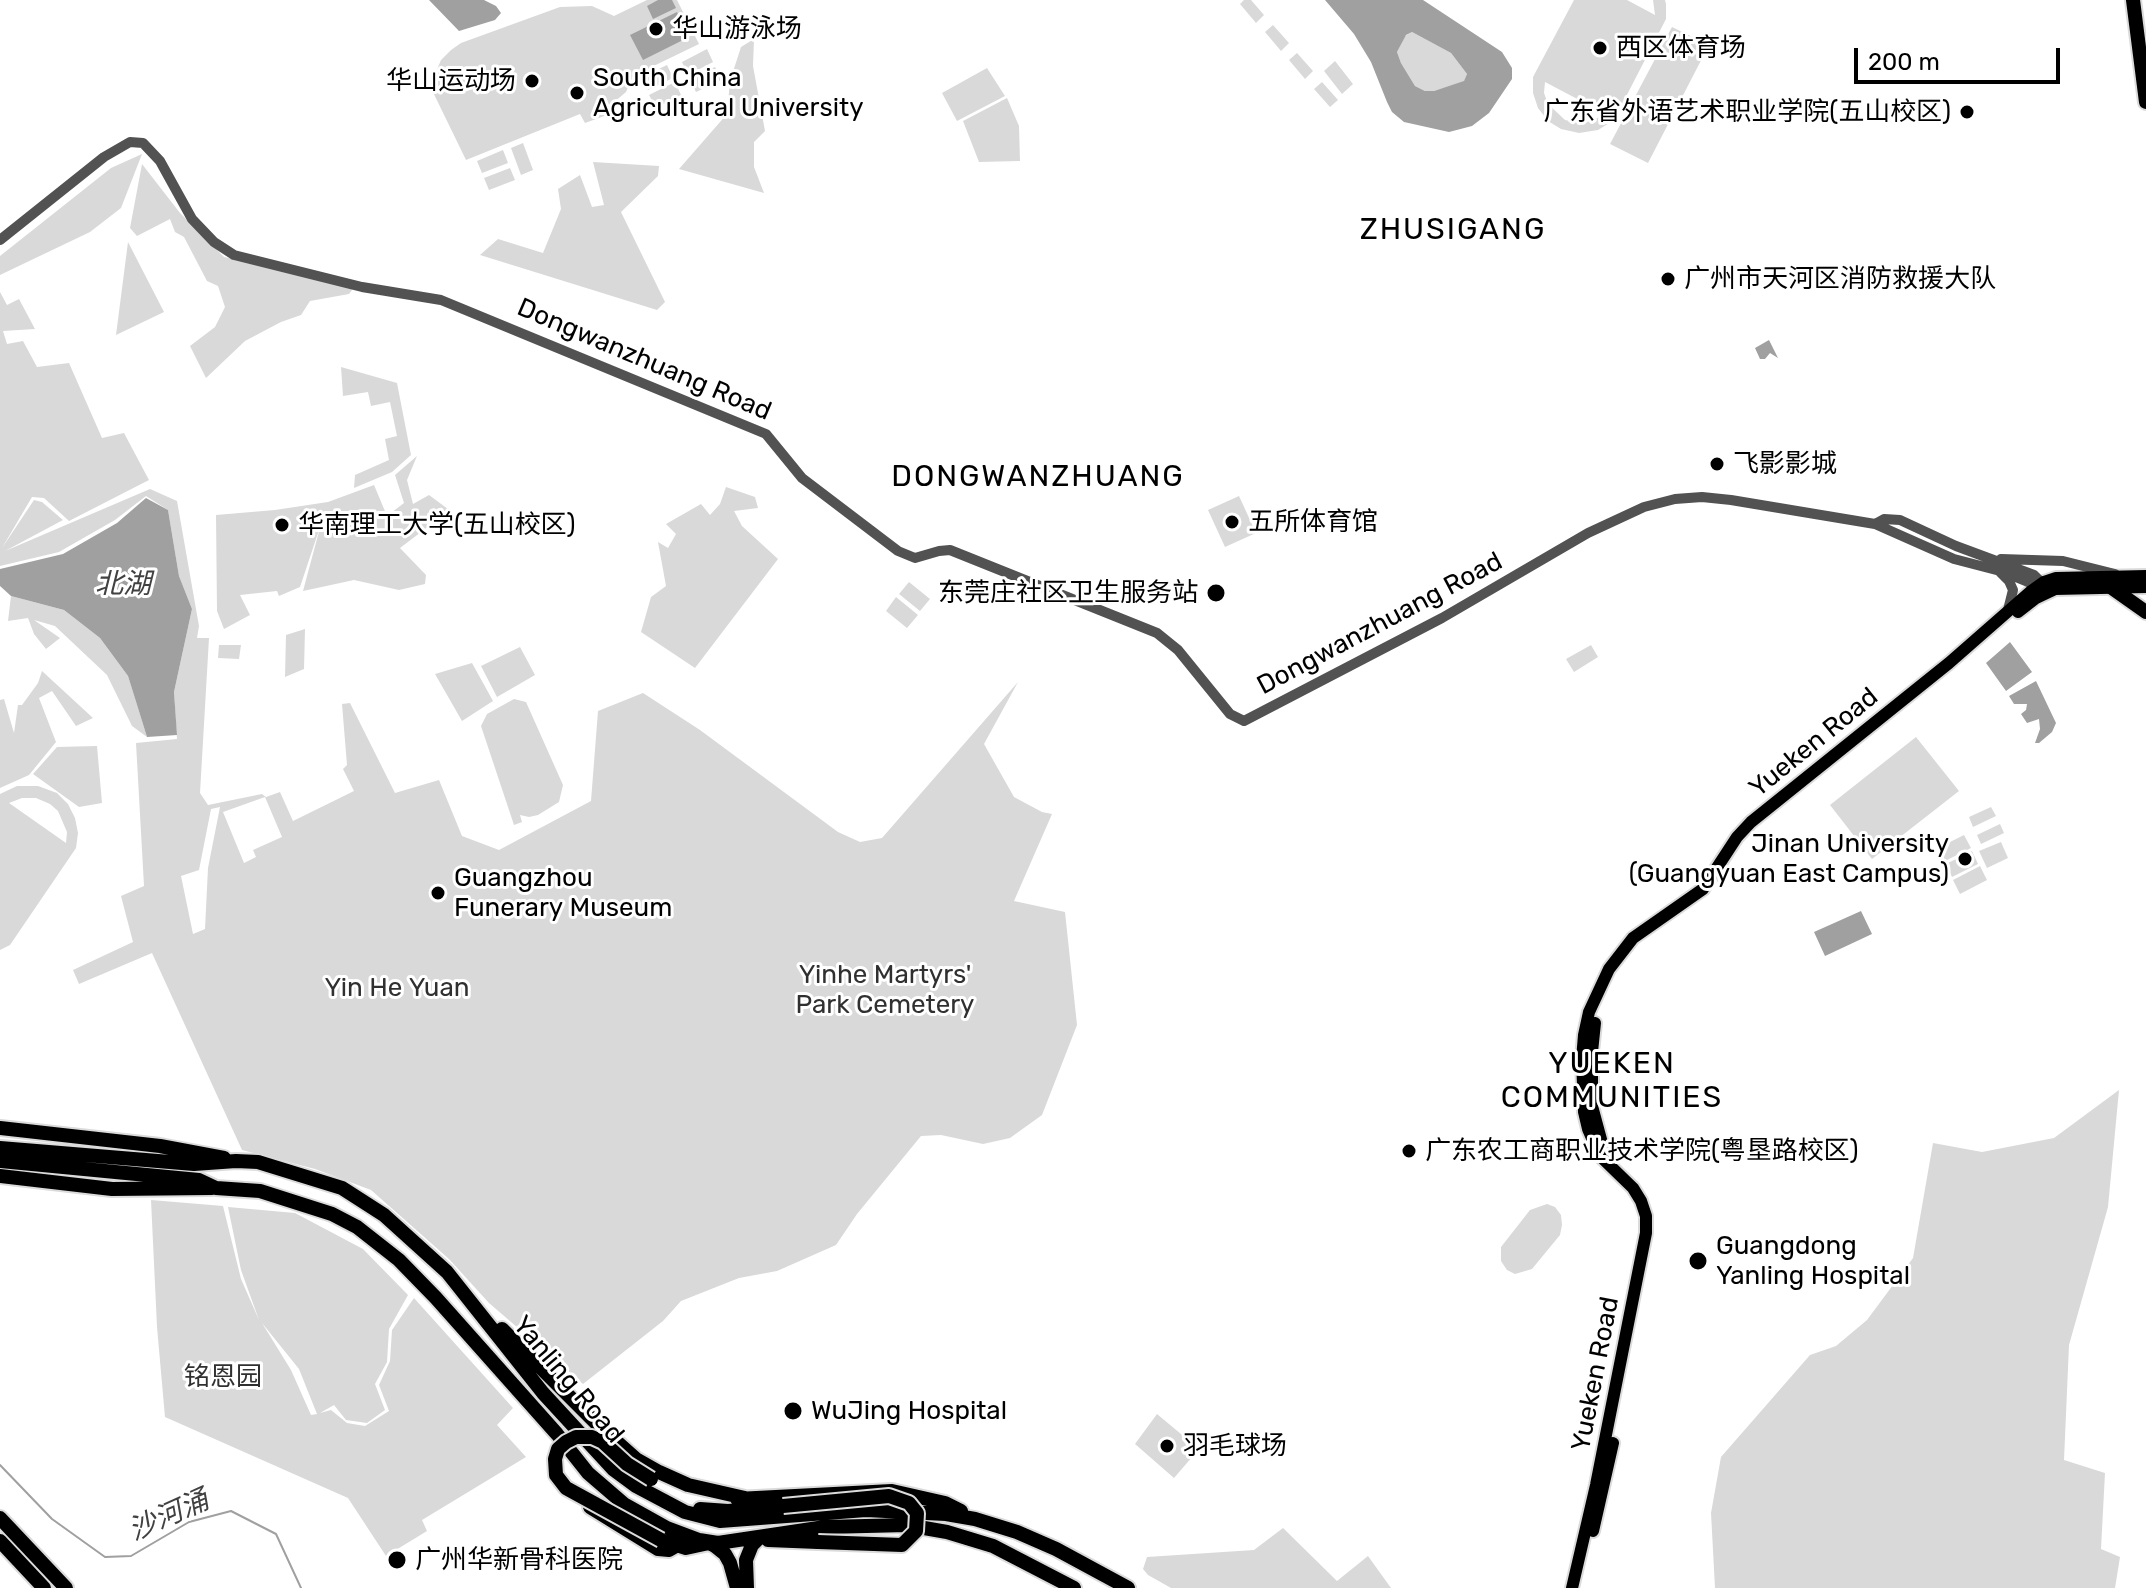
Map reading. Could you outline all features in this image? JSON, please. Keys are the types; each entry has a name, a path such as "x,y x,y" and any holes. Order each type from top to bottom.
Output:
{"highway":[{"path":"2133,0 2146,102"},
{"path":"2112,588 2146,612"},
{"path":"0,1128 160,1146 236,1161"},
{"path":"0,1135 236,1161"},
{"name":"Yanling Road","path":"0,1148 182,1164 236,1161 283,1168 329,1183 368,1203 417,1242 466,1293 536,1384 601,1459 636,1486 696,1516 720,1521 883,1509 929,1511 975,1519 1017,1532 1128,1588"},
{"name":"Yanling Road","path":"0,1161 199,1180 216,1188 260,1191 332,1214 357,1227 386,1248 436,1298 588,1473 624,1504 655,1523 709,1543 846,1525 928,1528 993,1546 1074,1588"},
{"path":"0,1167 216,1188"},
{"path":"260,1191 293,1188 294,1180 283,1168"},
{"path":"0,1176 112,1189 216,1188"},
{"path":"466,1293 636,1459 688,1485 745,1498"},
{"path":"557,1434 565,1474 587,1504 658,1549 669,1550 668,1543"},
{"path":"737,1588 725,1554 709,1543 686,1548 668,1543 566,1488 556,1475 558,1449 576,1437 592,1437 651,1479 702,1498 892,1491 945,1503 975,1519"},
{"path":"664,1500 713,1511 889,1496 909,1503 917,1513 916,1531 902,1545 773,1541 760,1537 752,1545 746,1560 747,1588"},
{"path":"0,1518 66,1588"},
{"path":"0,1541 44,1588"}],"main road":[{"name":"Yueken Road","path":"1572,1588 1596,1485 1646,1233 1646,1216 1641,1201 1633,1188 1600,1156 1588,1129 1582,1090 1582,1059 1589,1012 1609,969 1633,938 1703,889 1737,837 1751,822 1941,669 2007,611 2043,586 2066,577 2146,576"},
{"name":"Yueken Road","path":"1579,1588 1601,1505 1654,1233 1654,1219 1645,1195 1605,1149 1594,1119 1593,1034 1606,989 1625,959 1647,937 1706,895 1758,824 1928,690 2043,586"},
{"path":"2043,586 2146,587"}],"street":[{"name":"Dongwanzhuang Road","path":"0,240 120,147 135,141 149,146 192,219 214,242 234,255 389,293 441,300 766,434 802,478 898,551 915,558 950,550 1157,633 1178,650 1230,714 1244,721 1453,612 1588,533 1656,503 1686,498 1715,498 1875,524 1954,559 2043,586"},
{"name":"Dongwanzhuang Road","path":"1875,524 1884,519 1900,520 2034,575 2043,586"},
{"path":"1993,559 2063,561 2129,577"},
{"path":"1998,570 2013,590 2007,611"}],"green space":[{"name":"华山运动场","path":"647,0 677,0 699,44 633,76 626,92 606,109 607,115 585,123 580,114 466,160 430,86 441,60 451,50 461,43 560,7 592,6 614,16"},
{"path":"1251,0 1264,15 1256,23 1240,4"},
{"name":"西区体育场","path":"1574,0 1627,0 1655,15 1653,0 1665,0 1666,19 1614,120 1598,130 1579,133 1561,129 1548,121 1538,108 1533,93 1533,77","holes":["1545,82 1604,113 1593,121 1579,123 1565,120 1548,104 1544,93"]},
{"path":"1273,25 1289,43 1281,51 1265,32"},
{"path":"1672,27 1709,45 1648,163 1610,144"},
{"path":"1412,32 1451,53 1467,74 1464,82 1434,91 1415,86 1397,52 1405,36"},
{"path":"754,39 753,66 765,131 754,142 754,167 764,193 679,169 727,114 730,81 741,47"},
{"path":"707,49 713,62 688,75 682,62"},
{"path":"1297,53 1313,71 1305,79 1289,60"},
{"path":"1335,61 1353,84 1342,94 1324,71"},
{"path":"667,65 673,78 648,90 642,77"},
{"path":"715,67 721,80 696,92 690,79"},
{"path":"987,68 1005,96 957,121 942,93"},
{"path":"675,82 681,95 656,108 649,95"},
{"path":"1322,82 1338,100 1330,107 1314,89"},
{"path":"1007,98 1019,126 1020,161 979,162 963,121"},
{"path":"523,143 533,170 521,175 511,148"},
{"path":"503,150 508,163 482,173 477,161"},
{"path":"142,154 121,208 90,232 0,275 0,256 111,168"},
{"path":"593,162 659,166 658,176 621,212 665,302 657,310 480,255 498,239 543,253 561,209 558,189 580,175 592,207 604,205"},
{"path":"142,164 180,213 224,257 355,286 349,294 310,301 301,315 245,341 206,378 190,346 215,327 225,307 218,286 207,281 184,237 175,232 170,219 137,236 130,228"},
{"path":"510,168 515,180 489,190 484,178"},
{"path":"128,242 164,312 116,335"},
{"path":"0,292 7,305 19,299 35,329 3,331 7,344 23,341 37,367 69,363 102,438 124,433 149,480 69,521 44,498 32,497 2,548 34,500 42,502 63,520 5,551 150,489 177,501 199,626 197,638 209,638 200,793 208,805 262,794 266,797 280,792 293,821 354,791 343,769 347,765 342,704 350,703 395,793 439,780 462,836 499,850 591,801 598,711 643,693 700,730 838,832 860,842 882,838 1018,682 984,744 1014,797 1052,814 1014,901 1065,912 1077,1025 1042,1115 1010,1138 983,1144 941,1135 921,1136 857,1214 836,1245 777,1271 739,1278 681,1301 663,1321 583,1384 489,1303 449,1259 371,1190 315,1169 242,1150 152,953 79,984 73,970 133,942 121,896 144,886 136,743 177,739 174,692 192,609 179,576 168,510 146,496 115,520 59,552 0,566","holes":["265,797 282,837 253,850 256,857 244,863 223,812","220,807 208,868 205,929 193,934 181,876 199,870 211,809"]},
{"path":"341,367 397,383 411,455 392,472 354,488 355,475 389,460 385,439 397,436 390,402 371,406 368,392 343,396"},
{"path":"417,456 407,480 413,504 429,495 456,515 429,526 400,548 426,575 425,584 399,590 354,580 303,591 321,524 300,587 279,596 277,591 240,595 250,615 224,629 217,611 216,515 328,502 374,485 387,516 404,503 395,475"},
{"path":"726,487 755,497 758,508 734,511 742,526 778,559 695,668 641,632 651,597 666,586 658,542 668,548 676,534 666,524 701,504 710,515 720,504"},
{"name":"五所体育馆","path":"1239,496 1256,533 1225,547 1208,510"},
{"path":"909,582 930,599 920,611 899,594"},
{"path":"11,596 64,610 100,638 128,676 147,737 132,726 107,675 55,626 34,620 60,638 46,649 34,634 28,618 8,621"},
{"path":"896,597 918,615 907,628 886,611"},
{"path":"305,629 304,669 285,677 286,635"},
{"path":"219,645 241,645 239,659 218,658"},
{"path":"1591,645 1598,657 1574,672 1566,659"},
{"path":"520,647 535,675 497,697 481,666"},
{"path":"472,663 493,701 462,721 435,674"},
{"path":"42,671 93,718 76,726 52,691 39,698 56,742 29,775 0,788 0,700 4,699 14,733 18,705 22,705 38,683"},
{"path":"514,699 526,702 563,785 559,802 538,815 520,815 522,822 514,825 481,726 487,714"},
{"path":"1916,737 1959,791 1872,859 1830,805"},
{"path":"97,746 102,803 79,807 33,774 57,747"},
{"path":"17,786 38,786 57,793 68,804 78,833 76,848 10,945 0,950 0,794","holes":["22,798 36,798 58,811 67,832 66,843 9,803"]},
{"path":"1991,807 1996,816 1973,827 1969,817"},
{"path":"2000,824 2004,833 1981,844 1977,835"},
{"path":"1964,835 1971,848 1945,861 1938,848"},
{"path":"2001,842 2008,858 1987,868 1979,851"},
{"path":"1972,851 1978,864 1952,877 1946,864"},
{"path":"1980,866 1987,880 1960,894 1953,880"},
{"path":"2119,1090 2108,1207 2069,1345 2064,1460 2105,1473 2101,1549 2120,1557 2115,1588 1715,1588 1711,1513 1721,1457 1810,1355 1836,1346 1867,1320 1913,1258 1933,1143 1982,1152 2054,1138"},
{"name":"铭恩园","path":"151,1200 223,1206 241,1279 259,1320 241,1270 228,1207 295,1213 363,1249 408,1295 389,1329 387,1362 375,1384 385,1410 367,1423 346,1420 334,1405 320,1413 331,1410 347,1423 365,1426 389,1411 379,1385 390,1361 392,1330 414,1298 513,1408 497,1425 526,1457 422,1520 427,1531 386,1556 348,1498 165,1417","holes":["262,1323 299,1369 317,1414 311,1415 291,1370"]},
{"path":"1547,1204 1555,1207 1561,1215 1560,1235 1532,1269 1515,1274 1507,1270 1501,1261 1501,1247 1530,1210"},
{"name":"羽毛球场","path":"1157,1414 1199,1449 1174,1478 1135,1444"},
{"path":"1283,1528 1337,1581 1368,1556 1391,1588 1171,1588 1143,1569 1147,1557 1254,1550"}],"water":[{"path":"429,0 484,0 496,6 501,13 495,20 459,31"},
{"path":"658,0 672,0 676,8 653,19 647,6"},
{"path":"1325,0 1423,0 1502,52 1512,68 1512,79 1489,113 1472,126 1449,132 1404,122 1392,112 1371,62 1354,34","holes":["1412,32 1451,53 1467,74 1464,81 1425,91 1415,86 1397,52 1406,35"]},
{"path":"677,12 689,37 643,60 630,35"},
{"path":"1769,340 1778,358 1770,353 1765,359 1760,359 1755,348"},
{"name":"北湖","path":"146,498 168,510 179,576 192,609 174,692 177,735 147,737 128,676 100,638 64,610 11,596 0,586 0,569 63,554 117,523"},
{"path":"2010,642 2032,672 2006,691 1986,663"},
{"path":"2036,681 2056,723 2052,732 2039,743 2035,743 2040,729 2039,719 2027,723 2021,714 2027,704 2014,704 2009,696"},
{"path":"1861,911 1872,934 1825,956 1814,932"}],"waterway":[{"name":"沙河涌","path":"0,1465 52,1519 105,1557 131,1556 189,1522 231,1511 276,1534 301,1588"}],"place":[{"name":"华山游泳场","path":"656,29"},
{"name":"西区体育场","path":"1600,48"},
{"name":"华山运动场","path":"532,81"},
{"name":"South China Agricultural University","path":"577,93"},
{"name":"广东省外语艺术职业学院(五山校区)","path":"1967,112"},
{"name":"广州市天河区消防救援大队","path":"1668,279"},
{"name":"飞影影城","path":"1717,464"},
{"name":"五所体育馆","path":"1232,522"},
{"name":"华南理工大学(五山校区)","path":"282,525"},
{"name":"东莞庄社区卫生服务站","path":"1216,593"},
{"name":"Jinan University (Guangyuan East Campus)","path":"1965,859"},
{"name":"Guangzhou Funerary Museum","path":"438,893"},
{"name":"广东农工商职业技术学院(粤垦路校区)","path":"1409,1151"},
{"name":"Guangdong Yanling Hospital","path":"1698,1261"},
{"name":"WuJing Hospital","path":"793,1411"},
{"name":"羽毛球场","path":"1167,1446"},
{"name":"广州华新骨科医院","path":"397,1560"}],"district":[{"name":"ZHUSIGANG","path":"1453,230"},
{"name":"DONGWANZHUANG","path":"1038,477"},
{"name":"YUEKEN COMMUNITIES","path":"1612,1081"}],"park label":[{"name":"Yin He Yuan","path":"397,988"},
{"name":"Yinhe Martyrs' Park Cemetery","path":"885,990"}]}
